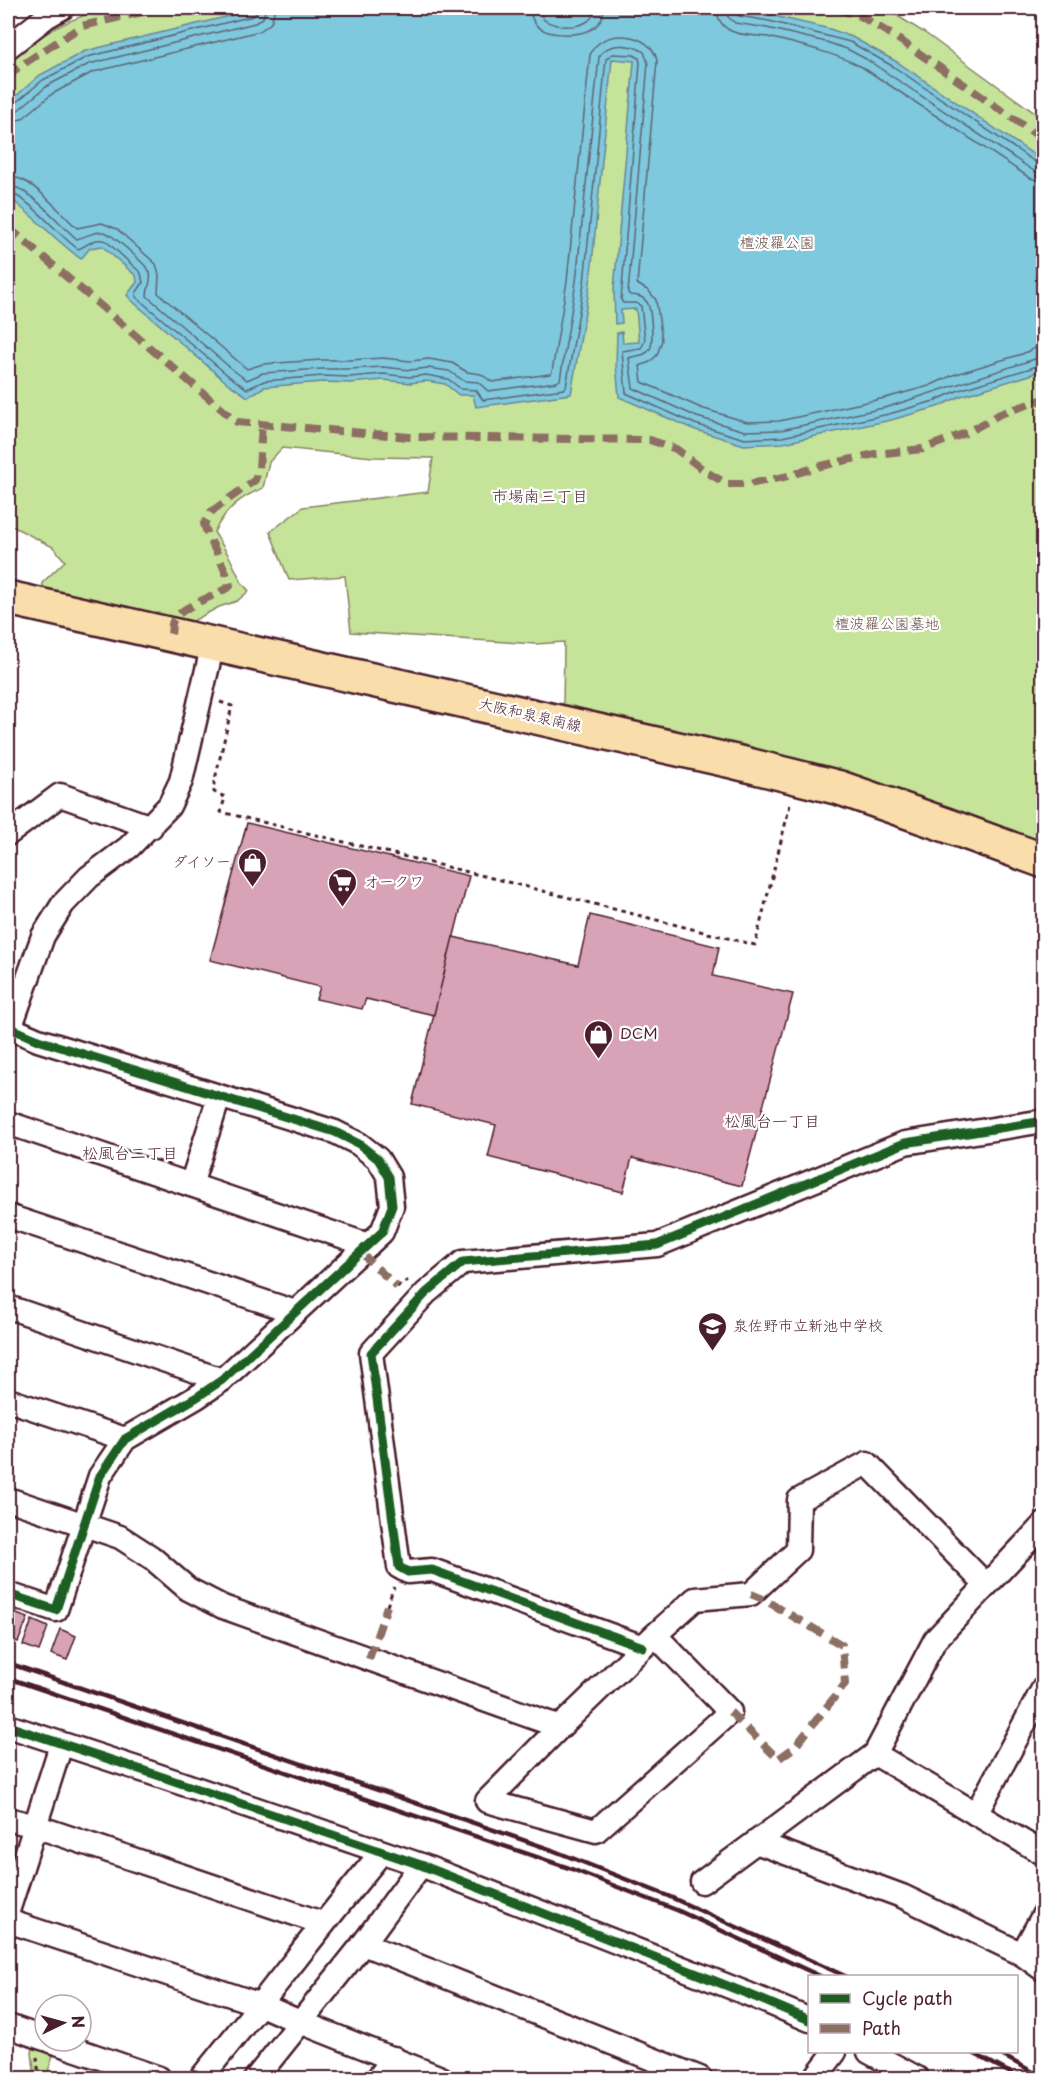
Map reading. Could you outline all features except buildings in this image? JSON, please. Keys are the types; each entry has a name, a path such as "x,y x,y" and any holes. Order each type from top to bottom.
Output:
{"main road":[{"name":"大阪和泉泉南線","path":"8,598 796,777 872,799 1044,861"}],"street":[{"path":"8,47 46,16 62,8"},
{"path":"8,1594 56,1610 100,1476 125,1438 222,1380 382,1232 392,1206 389,1177 378,1159 358,1144 335,1132 8,1030 43,936 63,904 88,877 129,847 151,827 169,806 181,782 213,644"},
{"path":"8,834 60,795 151,827"},
{"path":"191,1185 219,1097"},
{"path":"8,1123 368,1245"},
{"path":"986,1585 867,1463 799,1500 798,1550 751,1594 695,1599 649,1641 560,1726 487,1801 596,1831 730,1712 649,1641 432,1570 408,1572 399,1567 371,1353 426,1293 463,1262 657,1245 905,1143 1043,1123"},
{"path":"8,1216 295,1312"},
{"path":"8,1307 222,1380"},
{"path":"8,1400 125,1438"},
{"path":"8,1499 120,1537 151,1557 188,1589 223,1607 560,1726"},
{"path":"702,1882 875,1754 935,1640 1044,1524"},
{"path":"976,1814 1044,1687"},
{"path":"8,1726 421,1864 808,2019"},
{"path":"8,1911 61,1744"},
{"path":"875,1754 1044,1854"},
{"path":"8,1819 322,1923"},
{"path":"756,1842 902,1896 1022,1954 1044,1970"},
{"path":"201,2079 261,2005 322,1923 382,1852"},
{"path":"256,2079 363,1944 421,1864"},
{"path":"1022,1954 1044,1914"},
{"path":"8,1921 261,2005 441,2079"},
{"path":"363,1944 700,2079"},
{"path":"8,2026 33,2038"},
{"path":"74,2053 159,2079"},
{"path":"815,2079 834,2053"},
{"path":"871,2053 917,2079"},
{"path":"378,2079 394,2058"}],"path":[{"path":"201,697 232,706 213,788 214,792 225,796 222,812 755,945 796,777"},
{"path":"39,2079 43,2053"}],"green space":[{"name":"檀波羅公園","path":"112,8 876,8 896,15 925,33 1043,119 1043,835 1032,841 928,801 784,757 563,707 564,642 536,644 351,632 345,576 289,580 270,532 303,507 428,492 433,458 373,457 282,448 269,462 263,488 234,505 214,532 242,583 249,591 237,601 219,607 193,621 45,590 42,583 65,561 53,547 8,524 8,61 32,42 57,27 97,11"},
{"path":"33,2048 33,2053 54,2053 46,2078 35,2078 32,2053"}],"water":[{"name":"檀波羅公園","path":"263,8 546,8 558,12 610,8 723,8 770,15 830,29 852,37 897,62 1043,161 1043,369 961,396 937,407 891,420 783,443 744,445 693,429 619,397 616,364 617,333 622,332 623,343 639,342 636,309 621,310 622,323 615,324 614,289 634,61 612,59 590,284 571,394 476,407 473,395 459,395 445,384 384,380 264,387 248,397 226,382 131,300 127,295 137,282 136,276 102,246 90,248 81,259 8,197 8,103 40,75 85,51"}],"railway":[{"path":"8,1663 552,1850 668,1896 843,1975"},
{"path":"8,1678 569,1868 679,1911 818,1975"},
{"path":"973,2053 1020,2078"},
{"path":"998,2053 1044,2078"}],"marked path":[{"path":"8,78 17,68 82,26 160,8"},
{"path":"836,8 862,17 894,36 1044,140"},
{"path":"8,227 237,422 409,437 650,440 676,449 727,484 749,484 875,454 923,449 968,432 1000,414 1044,399"},
{"path":"171,634 172,624 177,615 230,586 204,524 211,512 255,480 259,469 262,424"},
{"path":"360,1252 397,1287"},
{"path":"730,1712 778,1759 795,1747 845,1684 842,1645 751,1594"},
{"path":"369,1659 387,1606"}],"cycle path":[{"path":"8,1027 38,1040 335,1132 359,1144 378,1159 389,1177 392,1206 382,1232 222,1380 125,1439 100,1476 56,1610 8,1594"},
{"path":"643,1647 432,1570 408,1572 399,1567 371,1353 426,1293 463,1262 657,1245 905,1143 1044,1121"},
{"path":"8,1726 421,1865 808,2019"}],"place":[{"name":"ダイソー","path":"252,888"},
{"name":"オークワ","path":"343,908"},
{"name":"DCM","path":"599,1060"},
{"name":"泉佐野市立新池中学校","path":"712,1352"}],"district":[{"name":"市場南三丁目","path":"540,496"},
{"name":"松風台一丁目","path":"772,1121"},
{"name":"松風台二丁目","path":"130,1153"}],"park label":[{"name":"檀波羅公園墓地","path":"887,624"}]}
